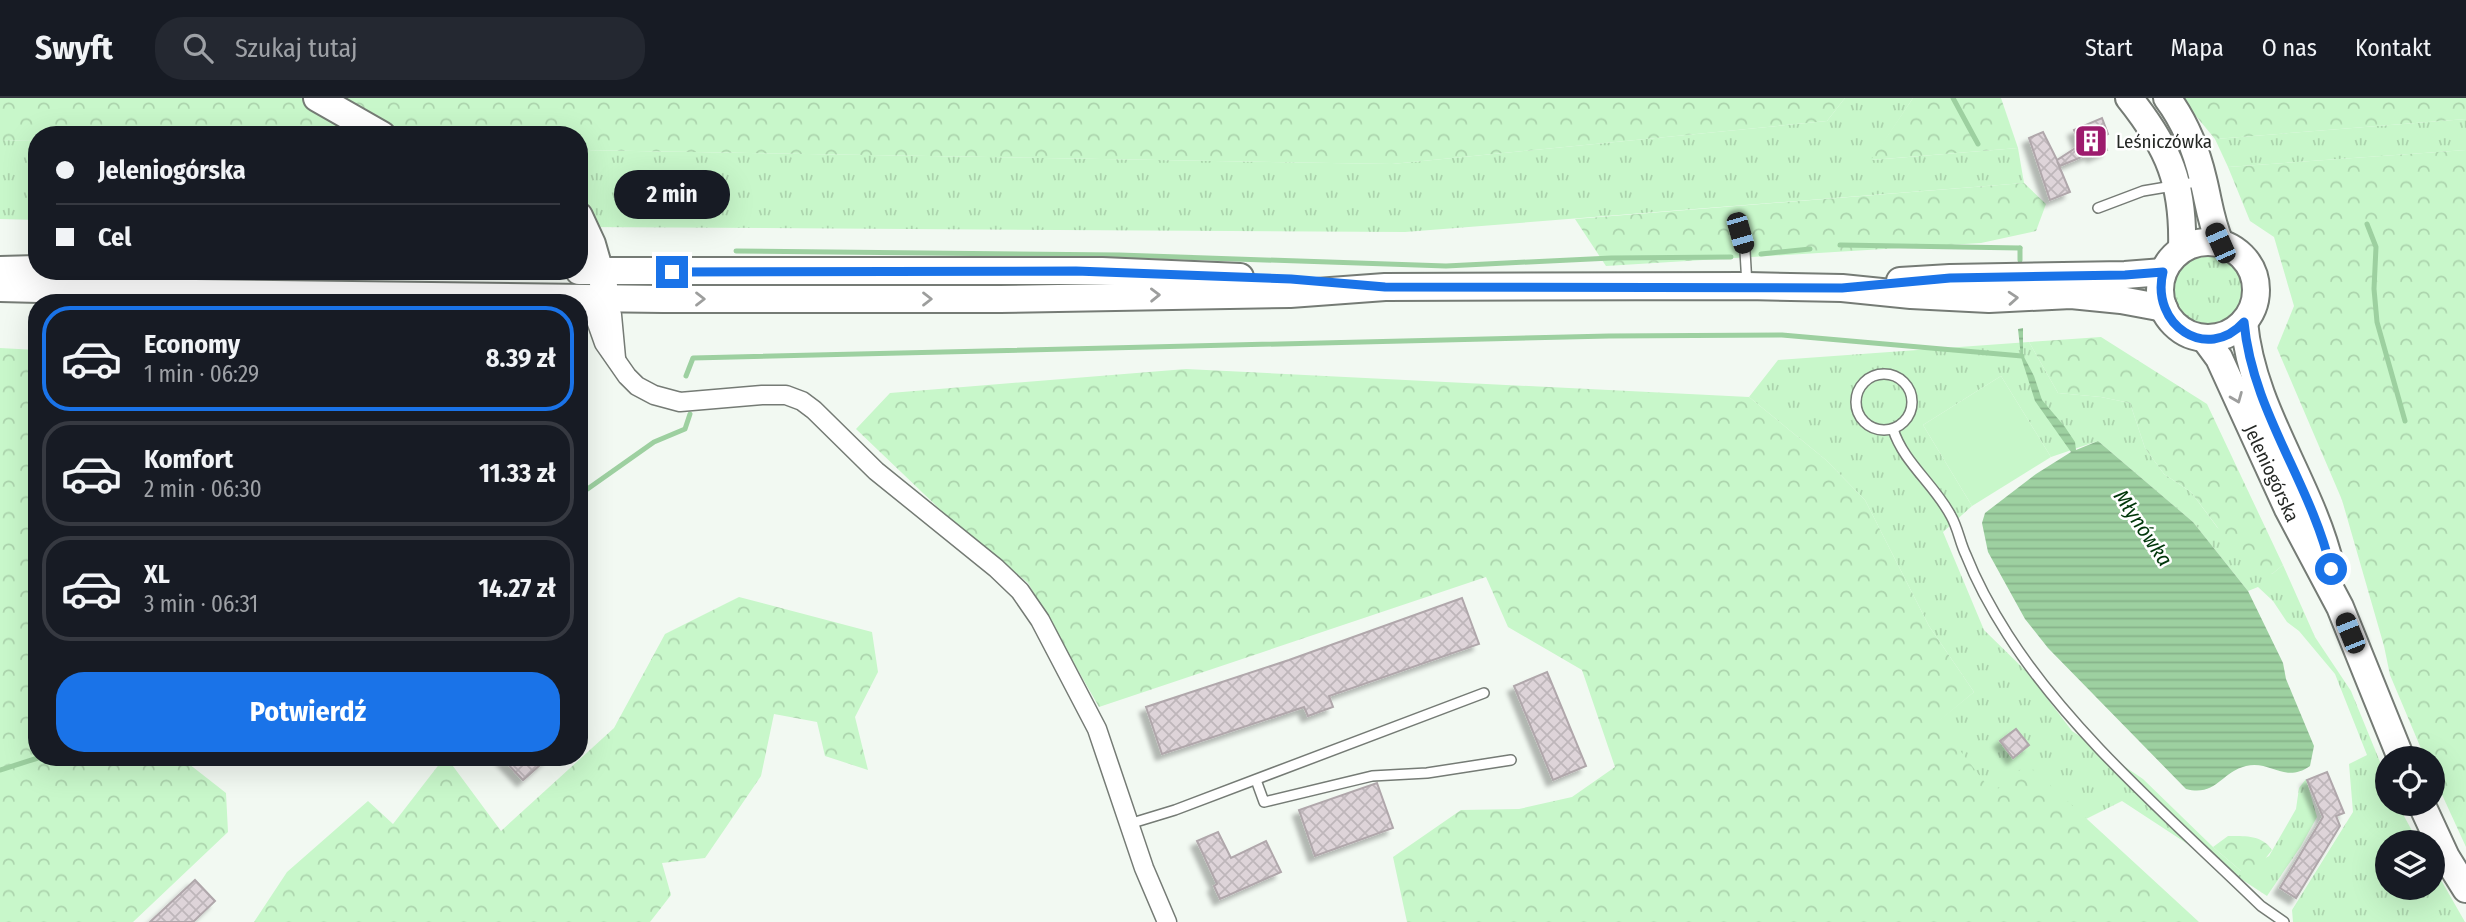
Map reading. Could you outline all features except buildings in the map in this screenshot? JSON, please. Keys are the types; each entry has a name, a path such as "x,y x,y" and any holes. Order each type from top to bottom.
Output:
{"main road":[{"path":"317,98 366,126"},
{"path":"2129,98 2160,139 2170,161 2183,226 2182,249"},
{"path":"2166,98 2191,139 2210,219 2220,243"},
{"path":"588,235 592,244 588,259"},
{"path":"2202,243 2220,243 2241,254 2255,278 2254,305 2244,322 2227,335 2205,339 2179,328 2164,309 2160,284 2163,272 2182,249 2202,243"},
{"path":"0,270 28,269"},
{"path":"588,270 1102,271 1291,279 1385,287"},
{"path":"1842,288 1950,278 2163,272"},
{"path":"588,277 597,298"},
{"path":"588,298 1000,299 1290,293 1385,287 1747,286 1842,288 1978,299 2071,295 2140,303 2164,309"},
{"path":"0,288 275,294"},
{"name":"Jeleniogórska","path":"2244,322 2246,344 2258,384 2273,428 2314,511 2340,607"},
{"name":"Jeleniogórska","path":"2205,339 2229,376 2288,509 2340,607 2396,746"},
{"path":"2427,816 2446,857 2466,889"}],"street":[{"path":"597,298 604,343 616,362 638,386 654,395 680,402 762,395 786,395 802,401 876,471 996,568 1020,591 1040,620 1097,729 1129,824 1167,922"}],"lane":[{"path":"2098,208 2143,191 2203,181"},
{"path":"1740,233 1745,251 1747,286"},
{"path":"1877,375 1896,377 1909,390 1912,399 1908,417 1892,429 1875,429 1867,425 1858,411 1858,393 1862,386 1877,375"},
{"path":"1892,429 1897,444 1933,488 1952,517 1965,554 1990,607 2061,705 2126,776 2261,906 2284,922"},
{"path":"1129,824 1175,810 1484,693"},
{"path":"1256,780 1264,802 1372,776 1427,773 1511,760"}],"green space":[{"path":"0,98 1845,98 1827,121 1392,164 588,150 588,126 28,126 28,141 0,140"},
{"path":"1845,98 1913,98 1872,160 2018,148 2024,183 1405,232 588,227 588,150 1392,164 1827,121"},
{"path":"1913,98 2001,98 2018,148 1871,160"},
{"path":"2181,98 2466,98 2466,119 2215,139"},
{"path":"2466,119 2466,150 2228,167 2215,139"},
{"path":"0,140 28,141 28,220 0,219"},
{"path":"2466,150 2466,847 2445,801 2445,746 2420,746 2390,675 2342,500 2277,348 2294,306 2274,237 2250,221 2228,167"},
{"path":"2024,183 2046,204 2036,231 1981,243 1606,266 1575,219"},
{"path":"2207,254 2232,264 2242,289 2232,314 2207,324 2182,314 2172,289 2182,264"},
{"path":"2101,337 2207,404 2283,565 2272,574 2245,564 2191,492 2164,474 2145,448 2130,403 2058,393 2029,342"},
{"path":"2029,342 2058,393 2130,403 2145,448 2164,474 2191,492 2217,527 2272,574 2283,565 2315,637 2351,691 2375,750 2375,816 2404,816 2412,830 2375,830 2375,900 2445,900 2445,887 2465,922 2293,922 2292,910 2353,812 2349,764 2367,755 2335,674 2299,631 2287,622 2273,601 2258,587 2248,591 2193,522 2098,441 2051,457 2001,376 1923,425 1972,506 1943,532 1984,630 2027,672 2072,731 2143,779 2241,871 2269,856 2296,809 2299,788 2306,779 2317,817 2267,896 2122,801 2086,819 1993,794 1937,722 1974,692 1929,626 1865,500 1826,460 1749,397 1778,360"},
{"path":"0,348 28,350 28,766 192,766 226,793 228,832 133,922 0,922"},
{"path":"1186,369 1749,397 1826,460 1865,500 1929,626 1974,692 1938,722 1993,793 2027,764 2199,922 1407,922 1393,857 1461,810 1519,809 1572,797 1615,767 1582,670 1508,627 1486,577 1099,707 1028,583 947,516 856,429 890,393"},
{"path":"2001,376 2051,457 1972,506 1923,425"},
{"path":"739,597 872,632 878,672 855,717 868,770 825,756 817,722 774,714 761,776 705,858 662,863 671,895 650,922 254,922 287,872 368,801 393,824 438,766 453,766 501,831 572,766 588,766 588,752 614,728 665,634"},
{"path":"2228,836 2258,839 2272,850 2254,873 2241,871 2213,847"}],"water":[{"path":"2023,328 2023,355 2042,400 2065,427 2075,442 2076,450 2098,441 2193,522 2248,591 2283,663 2286,679 2314,746 2310,766 2293,773 2263,766 2246,766 2205,790 2186,789 2048,648 2025,619 1988,552 1982,523 1985,513 2036,474 2071,452 2035,401 2021,357 2018,329"}],"waterway":[{"name":"Młynówka","path":"1953,98 1978,144"},
{"path":"2367,224 2376,247 2374,289 2377,322 2405,421"},
{"path":"1840,245 2020,248"},
{"name":"Młynówka","path":"2020,248 2020,260"},
{"path":"1761,254 1810,249"},
{"path":"736,251 1119,255 1446,266 1611,258 1731,257"},
{"path":"686,376 693,358 1609,336 1782,335 2022,356"},
{"path":"588,489 654,442 685,429 690,414"},
{"path":"0,770 28,761"}],"place":[{"name":"Leśniczówka","path":"2091,141"}],"route":[{"path":"672,272 1102,271 1291,279 1385,287 1842,288 1950,278 2163,272 2160,297 2170,319 2179,328 2205,339 2227,335 2244,322 2246,344 2273,428 2314,511 2331,569"}]}
